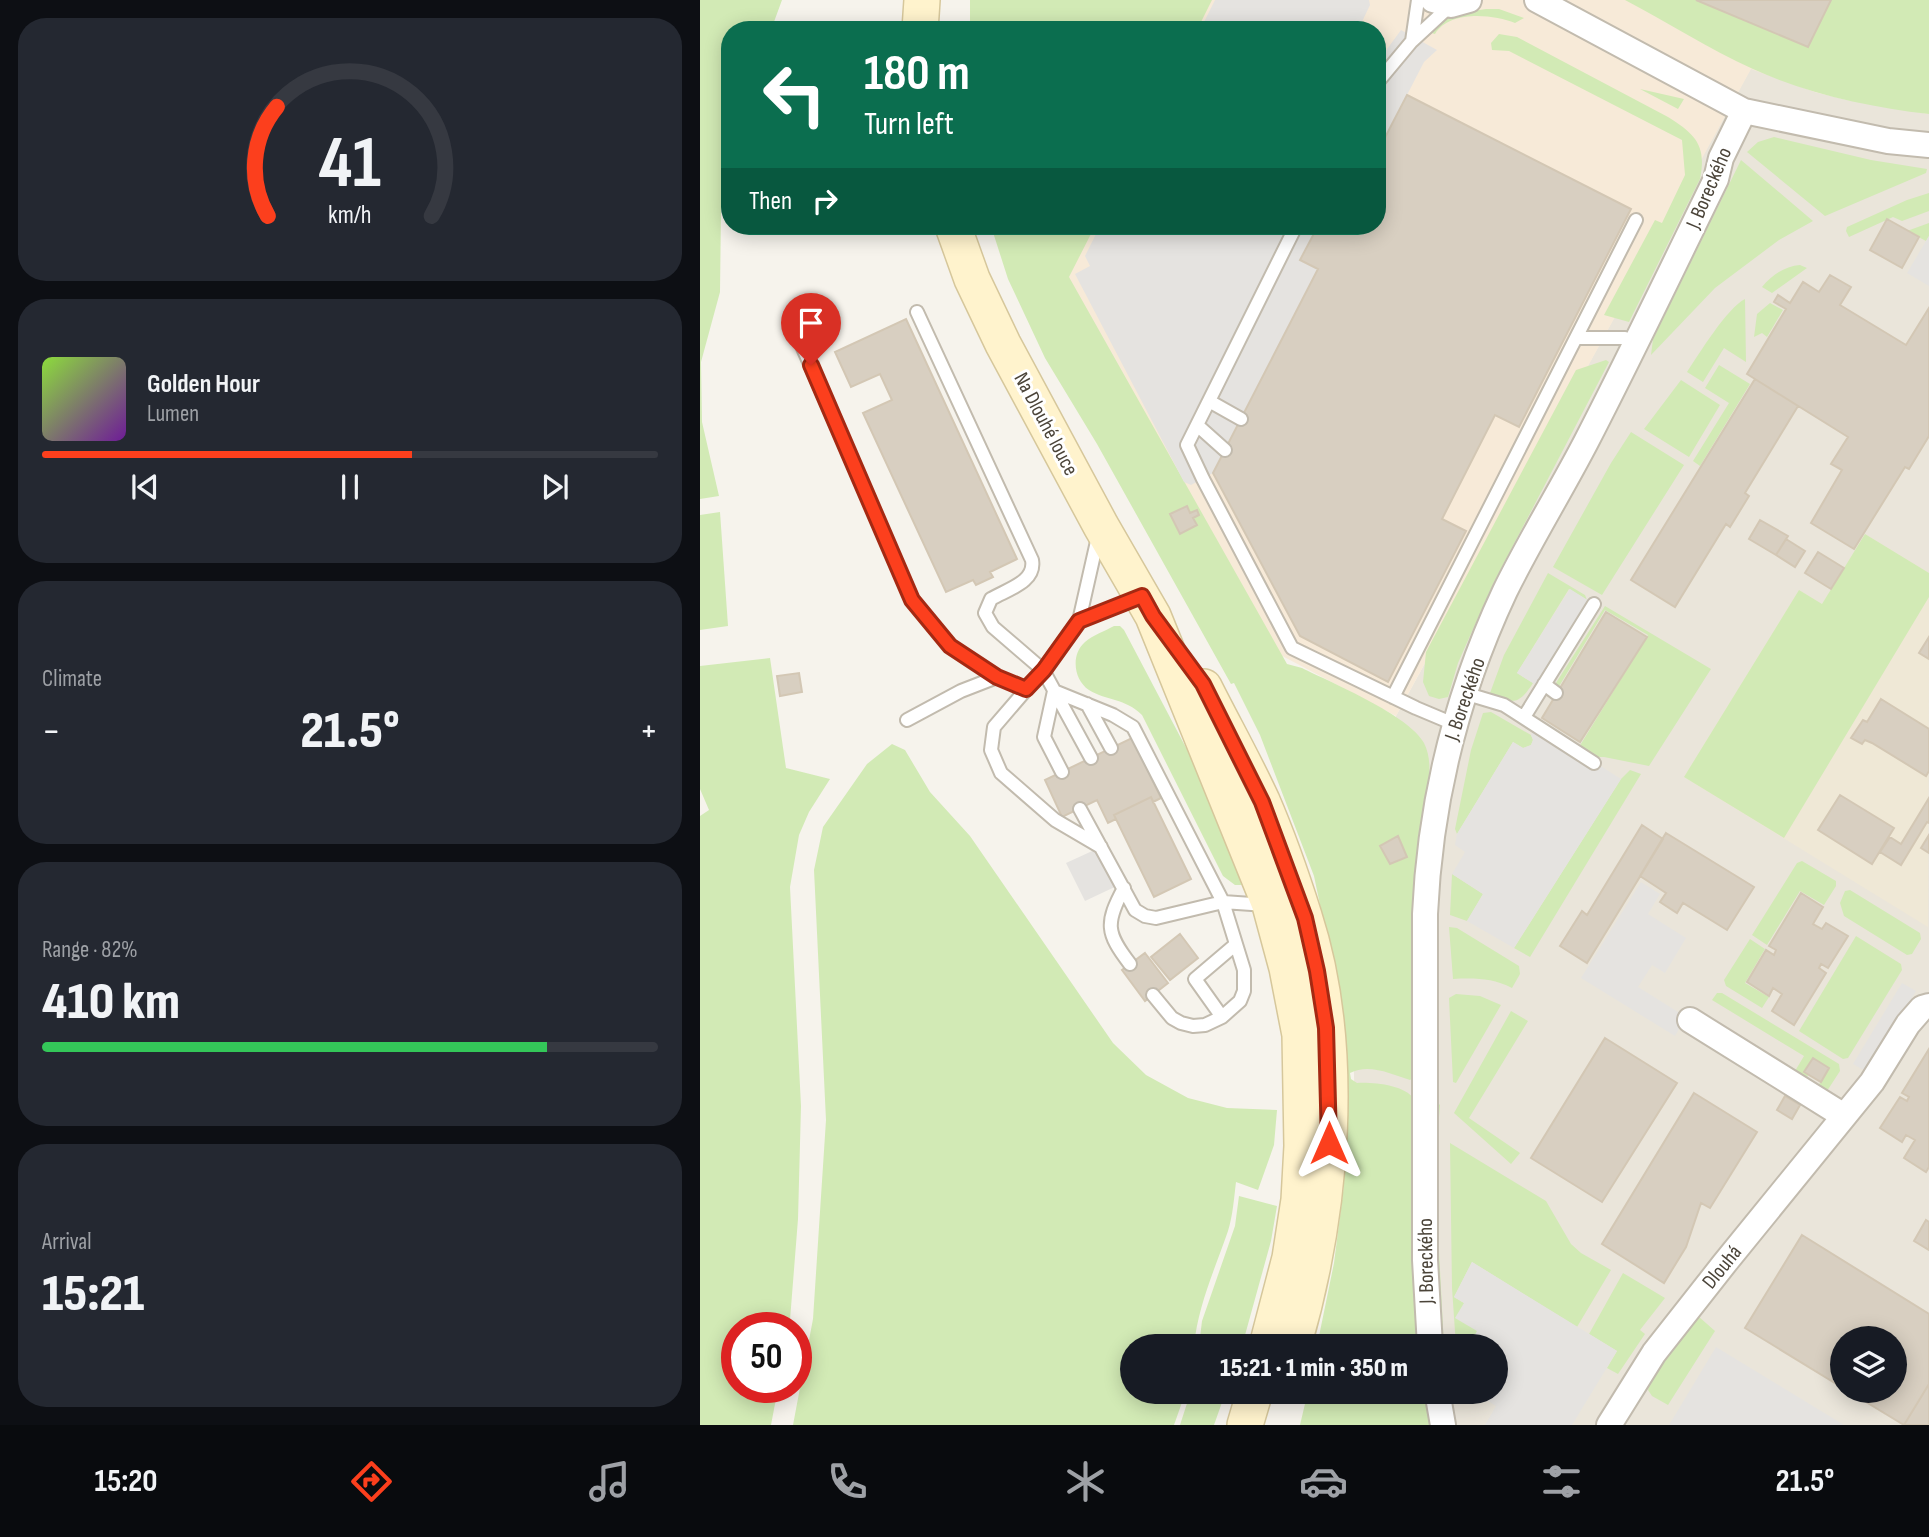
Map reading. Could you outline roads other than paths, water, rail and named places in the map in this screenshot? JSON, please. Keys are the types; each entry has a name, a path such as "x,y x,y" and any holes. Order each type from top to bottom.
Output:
{"main road":[{"path":"921,21 922,0"},
{"name":"Na Dlouhé louce","path":"956,235 972,279 1003,344 1147,606"},
{"path":"1147,606 1270,905 1287,968 1300,1035 1303,1146 1299,1200 1290,1258 1270,1334"},
{"path":"1147,606 1203,684 1262,802 1305,918 1317,971 1326,1028 1329,1143 1324,1206 1314,1266 1296,1334"},
{"path":"1245,1425 1251,1404"},
{"path":"1270,1425 1276,1404"}],"street":[{"path":"1537,0 1744,111 1888,141 1929,145"},
{"name":"J. Boreckého","path":"1429,1334 1425,1260 1425,914 1433,819 1454,724 1505,592 1636,344 1716,179 1721,158 1744,111"},
{"name":"Dlouhá","path":"1608,1425 1654,1353 1872,1082 1908,1024 1922,1008 1929,1006"},
{"path":"1690,1020 1844,1116"},
{"path":"1439,1404 1443,1425"}],"lane":[{"path":"1412,41 1418,0"},
{"path":"1386,72 1412,41 1451,2"},
{"path":"1393,697 1636,220"},
{"path":"1292,235 1187,445 1292,648 1454,724"},
{"path":"917,312 1032,559 1034,569 1028,578 991,598 985,614 993,627 1044,670 1091,758"},
{"path":"816,326 800,341 912,600 950,646 997,677 1026,689"},
{"path":"1576,338 1625,338 1636,344"},
{"path":"1209,401 1241,419"},
{"path":"1197,425 1225,450"},
{"path":"1101,526 1079,621 1044,670 994,727 991,750 1001,773 1055,820 1101,847"},
{"path":"1524,717 1594,604"},
{"path":"1079,621 1147,606"},
{"path":"907,720 961,691 997,677"},
{"path":"1544,684 1556,693"},
{"path":"1054,691 1113,715 1133,727 1152,771 1223,902 1244,970 1244,991 1240,1001 1222,1017 1205,1025 1194,1026 1172,1018 1153,995"},
{"path":"1054,691 1044,737 1062,772"},
{"path":"1464,693 1504,705 1594,763"},
{"path":"1087,704 1111,748"},
{"path":"1080,808 1135,910 1145,916 1156,918 1223,902 1270,905"},
{"path":"1124,888 1113,908 1109,929 1118,949 1130,964"},
{"path":"1222,1017 1195,979 1235,945"}]}
